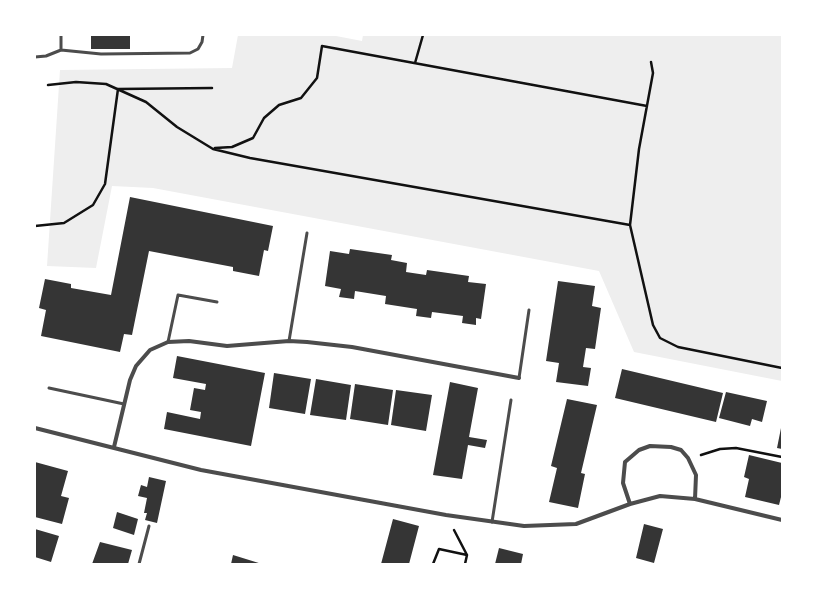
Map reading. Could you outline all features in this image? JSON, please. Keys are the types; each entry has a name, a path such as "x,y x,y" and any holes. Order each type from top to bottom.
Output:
{"street":[{"path":"114,446 124,404 136,366 150,350 168,342 189,341 227,346 289,341 352,347 519,378"},
{"path":"35,428 53,434 114,446 201,470 446,515 524,526 576,524 630,504 660,496 695,499 782,520"},
{"path":"630,504 623,482 625,462 636,452 650,446 671,447 681,450 690,460 696,475 695,499"}],"lane":[{"path":"61,35 61,50"},
{"path":"35,57 46,56 61,50 101,54 190,53 198,49 202,42 202,35"},
{"path":"289,341 307,233"},
{"path":"168,342 178,295 217,302"},
{"path":"519,378 530,310"},
{"path":"49,388 124,404"},
{"path":"492,522 511,400"},
{"path":"139,564 148,526"}],"path":[{"path":"416,63 423,35"},
{"path":"213,149 232,147 253,138 264,118 279,105 301,98 318,78 322,46 646,106"},
{"path":"651,62 653,73 639,149 630,225 653,325 660,338 678,347 782,368"},
{"path":"48,84 76,82 106,84 146,102 177,127 213,149 250,158 630,225"},
{"path":"118,89 212,88"},
{"path":"35,226 64,223 93,205 105,184 118,89"},
{"path":"690,460 707,452 728,448 782,457"},
{"path":"446,515 467,555 465,564"},
{"path":"433,564 439,549 467,555"}],"shaded area":[{"path":"238,35 331,35 362,41 363,35 782,35 782,381 634,352 599,271 153,188 112,186 96,268 47,266 60,70 232,68"}],"building":[{"path":"91,35 130,35 130,49 91,49"},
{"path":"130,197 273,226 268,251 264,250 259,276 233,271 233,267 149,251 132,335 124,334 120,352 41,336 46,310 39,308 45,279 71,284 71,288 111,295"},
{"path":"350,249 392,255 391,260 407,263 406,272 426,275 427,270 469,276 468,282 486,284 481,319 476,318 476,325 462,323 463,316 432,312 431,318 416,316 417,309 385,304 386,296 355,291 354,299 339,297 341,289 325,286 330,251 349,254"},
{"path":"558,281 595,286 592,306 601,308 595,349 586,348 583,367 591,368 588,386 556,382 559,363 546,361"},
{"path":"177,356 265,373 251,446 164,429 167,412 200,419 201,412 190,410 194,388 205,390 206,384 173,378"},
{"path":"622,369 723,393 716,422 615,398"},
{"path":"274,373 311,379 305,414 269,408"},
{"path":"316,379 351,385 346,420 310,415"},
{"path":"450,382 478,388 469,437 487,440 485,448 468,445 462,479 433,475"},
{"path":"355,384 393,390 388,425 350,419"},
{"path":"396,390 432,395 426,431 391,425"},
{"path":"726,392 767,401 762,422 752,419 750,426 719,418"},
{"path":"567,399 597,405 581,473 585,474 578,508 549,502 557,468 551,466"},
{"path":"782,428 782,449 777,448"},
{"path":"749,455 782,463 782,493 779,505 745,497 749,479 744,477"},
{"path":"35,462 68,471 61,496 69,498 62,524 35,517"},
{"path":"149,477 166,481 157,523 145,520 147,513 144,513 147,498 138,496 141,485 147,487"},
{"path":"117,512 138,519 134,535 113,528"},
{"path":"393,519 419,526 409,564 381,564"},
{"path":"644,524 663,529 654,563 636,558"},
{"path":"35,529 59,536 51,562 35,557"},
{"path":"100,542 132,550 128,564 92,564"},
{"path":"499,548 523,554 521,564 495,564"},
{"path":"233,555 262,564 231,564"}]}
